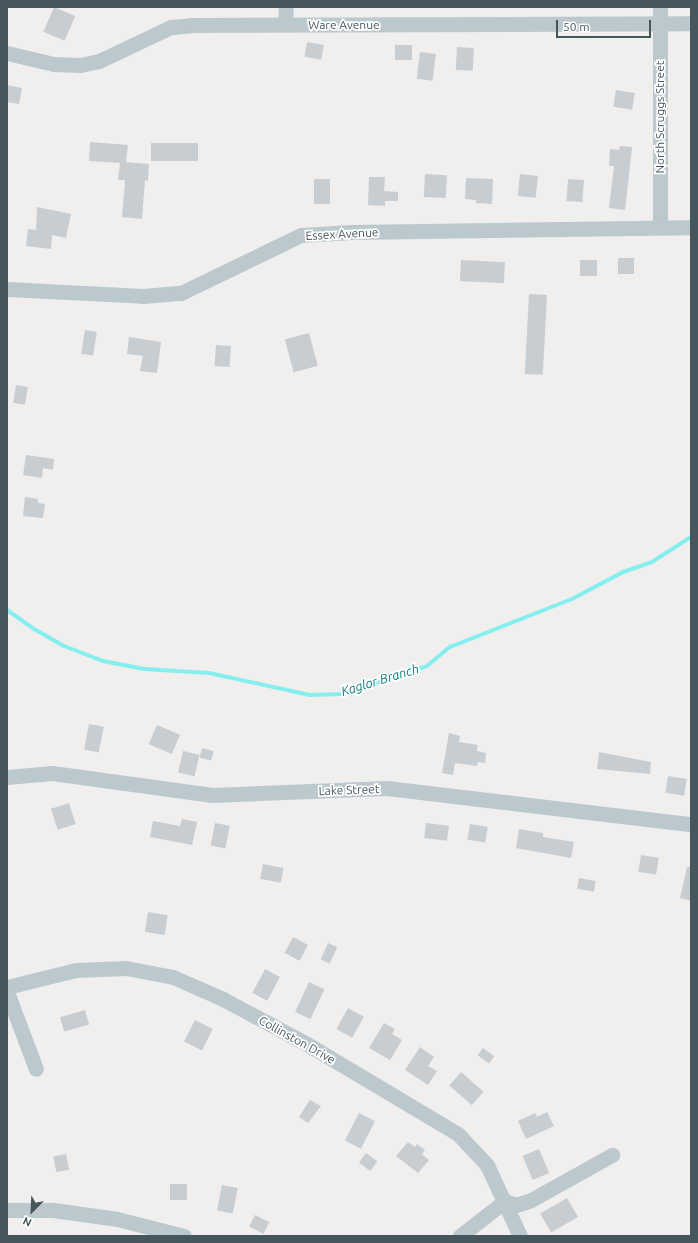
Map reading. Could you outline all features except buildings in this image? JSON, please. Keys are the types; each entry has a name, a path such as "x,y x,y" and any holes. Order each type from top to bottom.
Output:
{"street":[{"path":"285,24 286,7"},
{"name":"North Scruggs Street","path":"660,7 660,227"},
{"name":"Ware Avenue","path":"7,53 54,64 80,65 99,61 171,26 285,24 514,26 691,23"},
{"name":"Essex Avenue","path":"7,289 143,296 181,293 301,235 352,232 691,227"},
{"name":"Lake Street","path":"7,777 52,773 212,795 387,788 691,824"},
{"name":"Collinston Drive","path":"7,987 76,970 126,968 173,977 223,999 307,1044 448,1127 487,1165 520,1236"},
{"path":"7,992 36,1069"},
{"path":"460,1236 505,1201 516,1205 531,1200 612,1154"},
{"path":"7,1210 54,1210 117,1219 184,1236"}],"waterway":[{"name":"Kaglor Branch","path":"7,610 36,630 64,646 103,661 144,669 209,673 310,695 341,694 427,666 450,647 572,599 623,572 652,562 691,537"}]}
